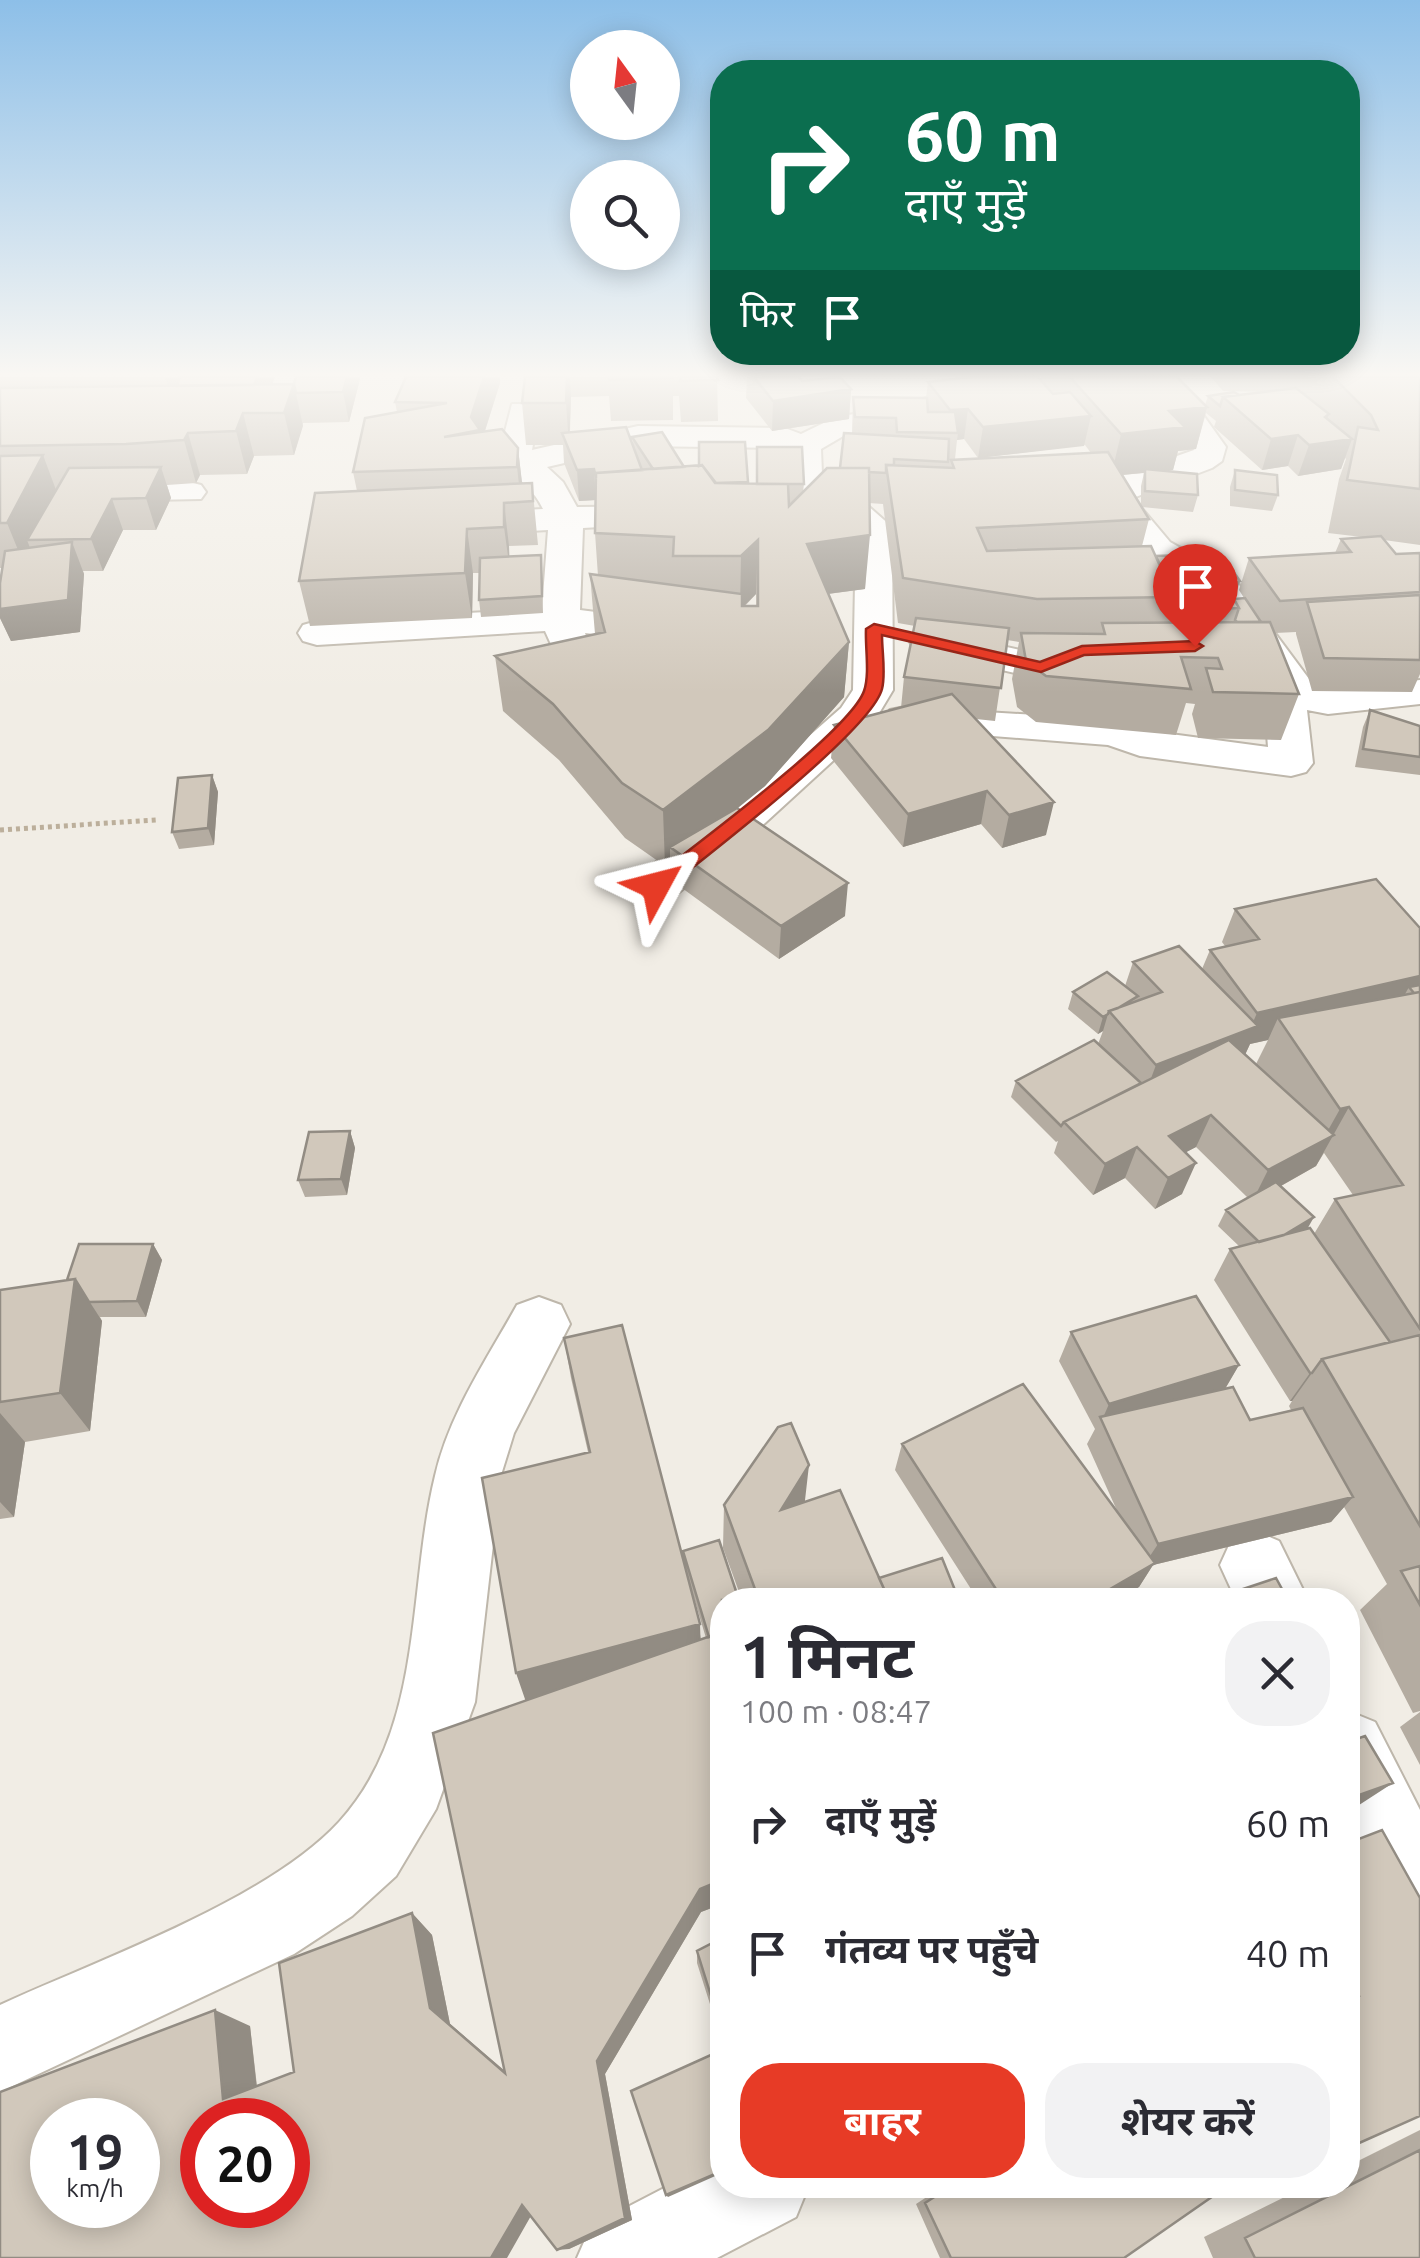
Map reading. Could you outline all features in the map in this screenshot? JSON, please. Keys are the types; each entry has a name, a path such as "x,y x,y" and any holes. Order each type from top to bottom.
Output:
{"street":[{"path":"544,482 551,488 566,521 560,619 583,680"},
{"path":"656,886 749,813 858,716 873,690 871,521 854,512 787,508 797,482"},
{"path":"858,716 1115,734 1140,742 1291,762 1257,652 1221,586 1158,550 1115,497 1124,487 1139,482"},
{"path":"0,493 189,492"},
{"path":"416,525 566,521 712,511"},
{"path":"316,633 560,619 709,635"},
{"path":"874,629 1041,667 1082,650 1131,648"},
{"path":"1257,652 1301,696 1328,702 1420,692"},
{"path":"0,2049 266,1925 324,1888 368,1848 409,1782 438,1702 468,1475 484,1427 539,1324"},
{"path":"1360,1773 1420,1894"},
{"path":"623,2258 739,2198"}],"path":[{"path":"0,830 156,820"}],"building":[{"path":"0,482 29,482 7,523 0,523"},
{"path":"61,482 154,482 146,498 112,499 91,539 27,540"},
{"path":"596,482 788,484 789,506 813,482 869,482 870,535 807,544 849,642 768,730 663,810 622,783 553,704 495,656 605,632 590,574 742,594 742,606 758,606 758,540 741,556 673,556 674,537 595,533"},
{"path":"804,482 804,484 757,484"},
{"path":"889,482 1127,482 1149,519 977,528 987,551 1151,546 1174,597 1037,599 903,578"},
{"path":"1145,482 1197,482 1198,495 1145,491"},
{"path":"1235,482 1277,482 1278,495 1235,490"},
{"path":"1366,482 1420,482 1420,489"},
{"path":"532,483 533,501 504,503 504,527 467,529 465,573 299,581 315,493"},
{"path":"1381,536 1396,554 1420,553 1420,592 1280,601 1249,558 1351,552 1341,539"},
{"path":"72,542 68,600 0,609 5,551"},
{"path":"1221,554 1240,581 1225,583 1239,608 1180,610 1156,556"},
{"path":"541,555 542,596 479,600 480,558"},
{"path":"1420,595 1420,660 1324,658 1307,602"},
{"path":"1245,598 1261,622 1235,620 1239,608 1234,599"},
{"path":"916,618 1009,628 1001,688 904,677"},
{"path":"1270,622 1299,694 1213,692 1206,668 1222,669 1218,658 1181,657 1191,689 1046,676 1026,661 1021,633 1105,634 1102,623"},
{"path":"952,694 1054,802 1009,815 987,791 908,814 834,725"},
{"path":"1370,710 1420,726 1420,757 1363,749"},
{"path":"212,775 208,828 172,832 178,778"},
{"path":"737,808 848,883 781,926 670,847"},
{"path":"1376,879 1420,928 1420,976 1257,1013 1210,950 1259,939 1235,909"},
{"path":"1179,946 1258,1026 1156,1065 1109,1011 1162,992 1133,962"},
{"path":"1107,972 1138,996 1103,1017 1073,992"},
{"path":"1420,992 1420,1329 1335,1199 1403,1185 1349,1107 1340,1109 1278,1018"},
{"path":"1094,1040 1141,1083 1061,1126 1016,1081"},
{"path":"1229,1040 1334,1135 1268,1170 1211,1115 1169,1136 1196,1163 1168,1178 1137,1147 1105,1164 1064,1122"},
{"path":"350,1131 341,1179 298,1180 309,1132"},
{"path":"1276,1182 1314,1217 1284,1235 1259,1242 1226,1210"},
{"path":"1310,1228 1390,1342 1322,1359 1312,1373 1230,1249"},
{"path":"79,1244 153,1244 137,1301 89,1302 75,1279 67,1280"},
{"path":"75,1279 60,1393 0,1402 0,1290"},
{"path":"1196,1296 1239,1365 1109,1404 1071,1332"},
{"path":"622,1325 700,1624 516,1673 482,1478 590,1452 564,1338"},
{"path":"1420,1335 1420,1526 1322,1359"},
{"path":"1023,1384 1155,1563 1112,1588 995,1588 902,1444"},
{"path":"1233,1387 1250,1420 1303,1408 1353,1497 1158,1544 1100,1417"},
{"path":"791,1423 809,1465 781,1510 840,1490 884,1588 755,1588 724,1505 778,1427"},
{"path":"719,1540 735,1588 710,1588 709,1637 683,1551"},
{"path":"942,1558 954,1588 884,1588 879,1578"},
{"path":"1420,1566 1420,1605 1401,1571"},
{"path":"1276,1578 1281,1588 1246,1588"},
{"path":"710,1636 710,1885 700,1889 597,2061 625,2218 557,2250 522,2205 491,2258 0,2258 0,2092 215,2010 223,2098 180,2098 180,2228 310,2228 310,2098 226,2098 294,2072 279,1963 412,1913 430,2008 505,2073 433,1733"},
{"path":"1365,1736 1393,1783 1360,1795 1360,1738"},
{"path":"1382,1830 1420,1898 1420,2116 1360,2143 1360,1838"},
{"path":"710,1944 710,1993 697,1951"},
{"path":"710,2055 710,2176 666,2195 631,2091"},
{"path":"1420,2150 1420,2258 1255,2258 1245,2238 1325,2198 1360,2198 1360,2180"},
{"path":"933,2198 1210,2198 1124,2258 951,2258 925,2203"}],"route":[{"path":"656,886 749,813 858,716 873,690 874,629 1041,667 1082,650 1195,646"}]}
